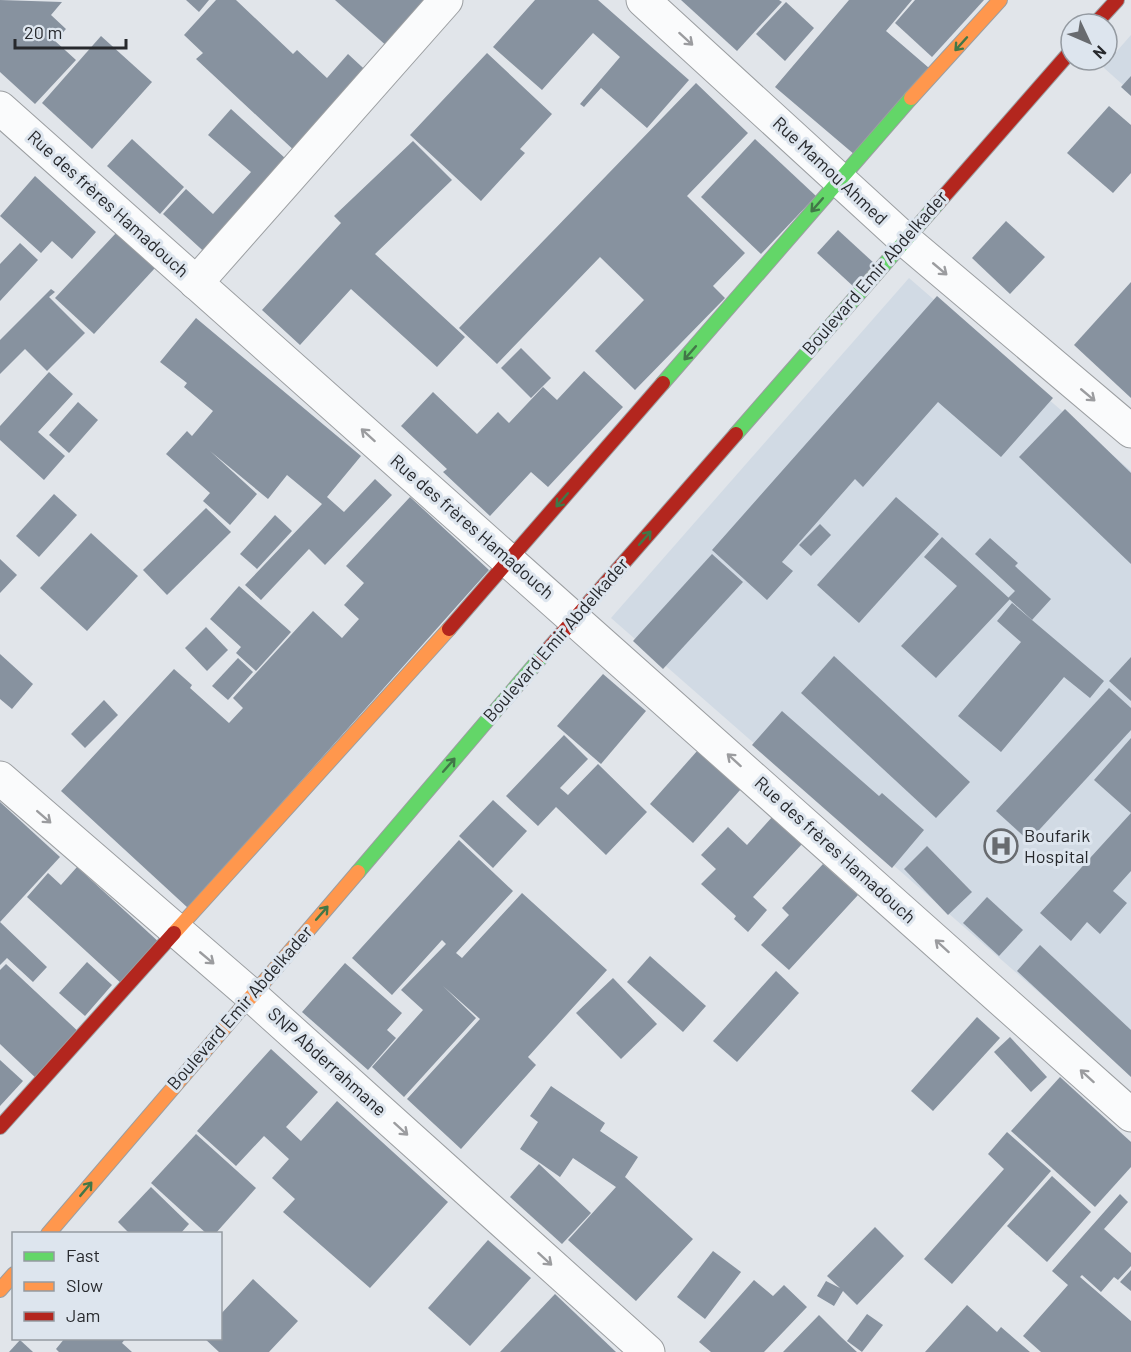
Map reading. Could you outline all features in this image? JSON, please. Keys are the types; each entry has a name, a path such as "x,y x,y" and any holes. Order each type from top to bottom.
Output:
{"street":[{"path":"196,283 446,0"},
{"name":"Rue Mamou Ahmed","path":"643,0 904,239 1131,431"},
{"path":"0,1127 510,561 839,179 1000,0"},
{"path":"1106,12 1117,0"},
{"name":"Boulevard Emir Abdelkader","path":"49,1232 575,618 904,239 1059,65"},
{"name":"Rue des frères Hamadouch","path":"0,108 1131,1115"},
{"name":"SNP Abderrahmane","path":"0,778 251,995 648,1352"},
{"path":"0,1290 12,1276"}],"shaded area":[{"path":"1131,35 1131,92 1109,72 1119,72 1119,49"},
{"name":"Boufarik Hospital","path":"909,278 1131,471 1131,1073 611,618"}],"building":[{"path":"0,0 62,2 51,15 66,29 55,41 76,60 35,104 0,72"},
{"path":"186,0 209,0 199,12"},
{"path":"216,0 236,0 293,54 297,50 327,78 348,54 387,90 313,168 196,59 203,53 184,35"},
{"path":"335,0 433,0 389,48"},
{"path":"535,0 598,0 689,80 647,128 601,88 584,107 580,104 620,57 593,33 542,90 493,47"},
{"path":"681,0 779,0 782,2 737,51"},
{"path":"849,0 912,0 886,31 929,68 855,155 775,87"},
{"path":"915,0 984,0 932,57 895,23"},
{"path":"786,2 814,28 785,61 756,34"},
{"path":"101,36 152,82 92,149 42,103"},
{"path":"487,53 552,114 520,149 525,153 481,201 410,135"},
{"path":"1131,76 1131,96 1121,87"},
{"path":"696,83 748,133 687,196 745,253 713,286 725,298 635,390 595,351 644,300 600,257 497,364 459,328"},
{"path":"1109,106 1131,125 1131,173 1113,193 1067,153"},
{"path":"231,109 307,178 224,270 163,214 186,189 213,214 251,172 208,135"},
{"path":"132,139 184,187 160,214 107,166"},
{"path":"755,139 816,196 761,254 701,197"},
{"path":"413,141 452,180 375,254 465,337 437,367 351,289 300,345 262,310 341,223 334,216"},
{"path":"35,176 96,232 72,259 52,241 41,253 0,216"},
{"path":"1006,221 1045,257 1010,294 972,258"},
{"path":"838,230 875,264 854,287 817,253"},
{"path":"117,232 155,268 94,334 55,298"},
{"path":"20,243 38,260 0,301 0,264"},
{"path":"1131,282 1131,398 1074,345"},
{"path":"51,289 55,292 49,297 85,333 47,371 25,349 0,374 0,340"},
{"path":"937,296 1053,398 1001,457 938,402 863,487 855,479 782,562 793,571 767,600 712,550"},
{"path":"196,318 361,456 327,497 344,512 375,479 392,495 325,565 309,549 261,600 245,585 322,504 287,475 268,499 210,451 257,494 230,525 203,501 210,493 166,454 187,431 192,436 213,411 184,387 187,383 160,362"},
{"path":"521,348 551,378 531,398 501,368"},
{"path":"584,371 623,407 548,487 531,472 490,516 443,472 447,469 401,426 433,392 477,434 498,412 509,423 543,387 557,400"},
{"path":"49,372 73,394 38,432 65,456 44,480 0,440 0,426"},
{"path":"78,402 98,420 69,453 49,435"},
{"path":"1065,409 1131,473 1131,564 1019,457"},
{"path":"54,494 77,515 39,557 16,536"},
{"path":"410,497 489,570 188,908 61,791 174,669 192,685 190,688 229,723 243,708 233,698 313,611 342,638 359,619 344,605 364,583 346,566"},
{"path":"896,497 939,534 859,623 817,585"},
{"path":"206,508 231,532 167,595 143,570"},
{"path":"275,515 292,531 257,569 240,554"},
{"path":"820,524 831,535 811,556 799,545"},
{"path":"91,533 138,576 87,631 40,588"},
{"path":"942,537 1010,599 936,678 901,646 957,586 924,557"},
{"path":"990,538 1018,563 1015,566 1051,599 1032,620 1008,598 1015,591 975,554"},
{"path":"712,554 743,582 663,669 633,641"},
{"path":"0,559 17,575 0,593"},
{"path":"239,586 291,632 256,671 236,653 241,647 210,619"},
{"path":"1012,603 1104,681 1090,698 1064,677 1001,752 958,716 1021,642 997,621"},
{"path":"206,627 228,650 207,671 185,648"},
{"path":"0,654 33,684 12,709 0,699"},
{"path":"834,656 970,782 936,818 801,693"},
{"path":"1131,657 1131,701 1109,681"},
{"path":"238,658 253,672 228,700 212,686"},
{"path":"603,674 646,711 601,764 557,726"},
{"path":"1109,688 1131,708 1131,730 1029,841 996,811"},
{"path":"104,700 118,715 85,748 71,734"},
{"path":"782,711 879,796 882,793 924,830 892,868 752,745"},
{"path":"564,735 588,759 560,788 568,795 598,764 647,812 606,855 556,807 538,826 506,796"},
{"path":"1131,738 1131,813 1094,780"},
{"path":"698,750 741,789 693,843 650,804"},
{"path":"493,800 527,831 493,868 459,836"},
{"path":"0,802 60,857 0,922"},
{"path":"1131,813 1131,871 1113,891 1127,903 1100,934 1087,922 1071,941 1040,913"},
{"path":"773,816 802,844 753,897 767,910 748,932 734,919 736,916 701,884 716,869 701,855 728,827 747,845"},
{"path":"459,840 513,891 456,953 462,958 522,893 607,970 528,1057 536,1065 461,1149 407,1099 480,1019 443,986 476,1018 404,1097 372,1067 423,1010 401,990 446,944 442,940 392,995 352,958"},
{"path":"927,846 972,892 948,915 904,869"},
{"path":"823,864 858,895 789,970 761,945 789,915 782,908"},
{"path":"77,867 161,944 123,985 27,897 48,873 61,885"},
{"path":"987,897 1023,930 999,956 963,923"},
{"path":"0,922 47,967 33,982 7,958 0,965"},
{"path":"1040,945 1131,1030 1131,1077 1017,971"},
{"path":"650,956 706,1006 683,1032 627,982"},
{"path":"87,962 112,985 85,1016 59,993"},
{"path":"345,963 402,1013 387,1030 396,1038 368,1070 302,1012"},
{"path":"6,964 82,1035 39,1081 0,1044 0,970"},
{"path":"776,971 799,993 737,1062 713,1041"},
{"path":"613,978 657,1024 621,1059 576,1013"},
{"path":"977,1017 1000,1038 933,1111 911,1091"},
{"path":"1010,1037 1047,1077 1031,1092 994,1052"},
{"path":"271,1049 318,1092 286,1127 301,1141 337,1101 448,1202 370,1288 283,1212 295,1199 272,1178 289,1159 264,1136 236,1166 197,1131"},
{"path":"0,1060 23,1081 0,1106"},
{"path":"1060,1077 1131,1142 1131,1167 1095,1207 1011,1131"},
{"path":"551,1086 605,1123 600,1131 638,1157 625,1177 693,1239 636,1301 568,1240 616,1187 573,1158 560,1177 520,1149 538,1122 530,1116"},
{"path":"1007,1132 1051,1171 952,1284 924,1259 1004,1169 988,1154"},
{"path":"196,1134 256,1188 217,1232 205,1232 151,1183"},
{"path":"539,1164 591,1213 562,1244 510,1197"},
{"path":"1052,1176 1091,1212 1047,1262 1007,1226"},
{"path":"151,1187 189,1224 182,1232 128,1232 118,1222"},
{"path":"1120,1194 1128,1202 1104,1229 1131,1253 1131,1266 1118,1280 1114,1277 1101,1292 1082,1275 1080,1277 1131,1321 1131,1352 1041,1352 1023,1336 1068,1285 1052,1271"},
{"path":"875,1227 904,1256 857,1305 843,1291 834,1306 817,1296 826,1281 840,1288 827,1276"},
{"path":"488,1240 531,1278 470,1346 428,1308"},
{"path":"713,1251 741,1272 705,1319 677,1297"},
{"path":"1131,1270 1131,1291 1120,1282"},
{"path":"253,1279 298,1321 269,1352 219,1352 206,1340 222,1340 222,1313"},
{"path":"754,1280 773,1296 784,1285 807,1307 764,1352 711,1352 699,1342"},
{"path":"555,1294 616,1352 500,1352"},
{"path":"967,1305 997,1332 1001,1327 1030,1352 925,1352"},
{"path":"867,1314 883,1325 862,1352 847,1341"},
{"path":"819,1315 841,1337 857,1352 783,1352"},
{"path":"20,1340 33,1352 9,1352"},
{"path":"63,1340 124,1340 122,1343 132,1352 59,1352 56,1349"}],"traffic: fast":[{"path":"663,383 911,98"},
{"path":"736,434 938,203"},
{"path":"358,872 543,655"}],"traffic: slow":[{"path":"911,98 1000,0"},
{"path":"174,933 449,629"},
{"path":"50,1232 358,872"},
{"path":"0,1290 12,1276"}],"traffic: jam":[{"path":"1106,12 1117,0"},
{"path":"938,203 1059,65"},
{"path":"449,629 663,383"},
{"path":"543,655 736,434"},
{"path":"0,1127 174,933"}],"place":[{"name":"Boufarik Hospital","path":"1001,846"}]}
